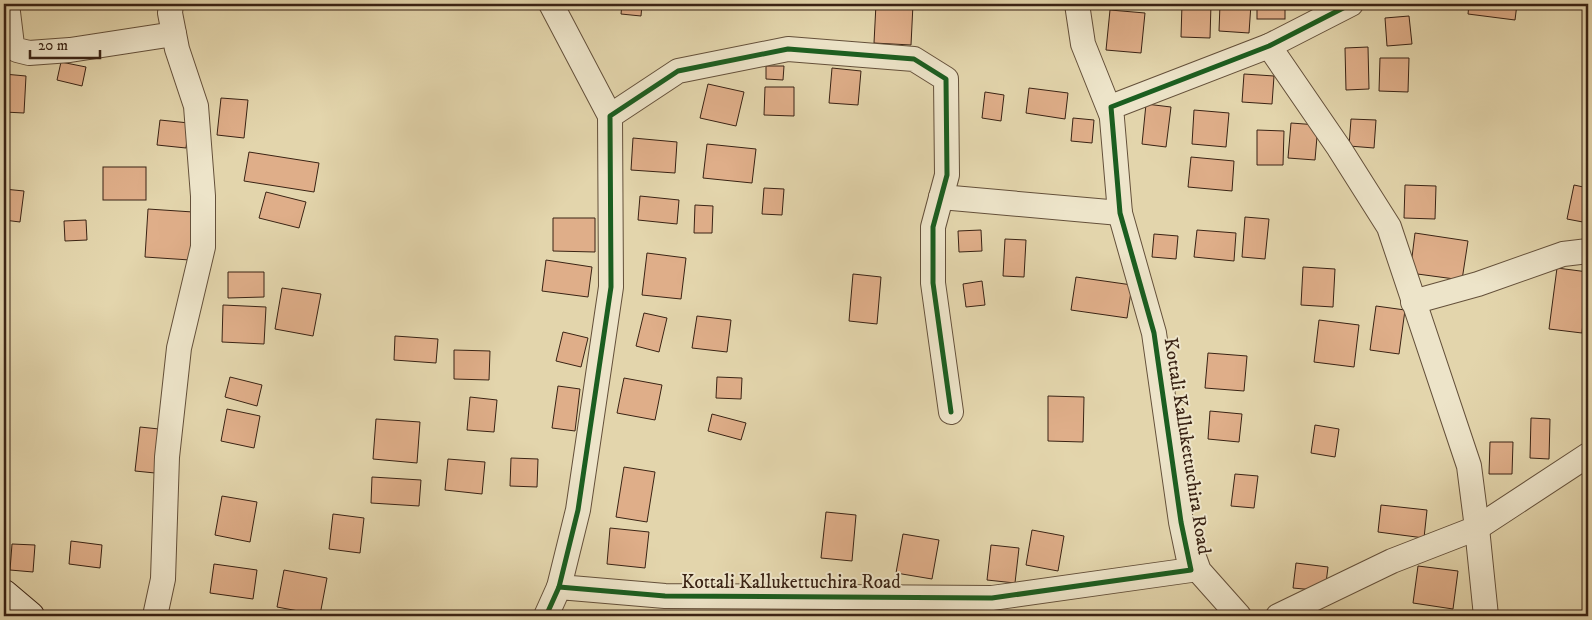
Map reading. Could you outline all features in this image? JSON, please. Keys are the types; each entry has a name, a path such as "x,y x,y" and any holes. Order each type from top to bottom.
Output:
{"main road":[{"path":"4,594 30,616"}],"street":[{"path":"7,4 12,45 17,50 29,53 70,50 174,34"},
{"path":"155,616 162,579 167,457 179,348 202,247 203,196 196,106 177,49 170,4"},
{"path":"546,616 559,587 578,510 610,287 610,116 551,4"},
{"name":"Kottali Kallukettuchira Road","path":"559,587 665,596 992,598 1191,570 1181,522 1154,333 1120,213 1111,114 1083,44 1077,4"},
{"path":"1111,114 1111,107 1270,46 1351,4"},
{"path":"1270,46 1339,148 1388,227 1469,466 1486,616"},
{"path":"610,116 678,71 788,49 914,59 946,79 947,175 933,227 933,283 951,412"},
{"path":"941,197 1120,213"},
{"path":"1414,302 1478,284 1564,254 1588,251"},
{"path":"1278,616 1392,561 1477,528 1588,455"},
{"path":"1181,522 1199,571 1239,616"}],"building":[{"path":"622,4 642,4 641,16 621,14"},
{"path":"876,4 913,4 911,45 874,43"},
{"path":"1182,4 1211,4 1210,38 1181,37"},
{"path":"1220,4 1251,4 1249,33 1219,31"},
{"path":"1257,4 1285,4 1285,19 1257,19"},
{"path":"1469,4 1517,4 1515,20 1468,14"},
{"path":"1110,10 1145,13 1141,53 1106,50"},
{"path":"1409,16 1412,44 1387,46 1385,18"},
{"path":"1368,47 1369,89 1346,90 1345,48"},
{"path":"1380,58 1409,58 1408,92 1379,91"},
{"path":"61,62 86,67 82,86 57,80"},
{"path":"766,66 784,66 783,80 766,79"},
{"path":"832,68 861,71 858,105 829,103"},
{"path":"4,74 26,76 24,113 4,112"},
{"path":"1244,74 1274,76 1272,104 1242,102"},
{"path":"708,84 744,92 736,126 700,118"},
{"path":"765,87 794,87 794,116 764,115"},
{"path":"1029,88 1068,93 1065,119 1026,113"},
{"path":"985,92 1004,95 1001,121 982,118"},
{"path":"221,98 248,100 244,138 217,135"},
{"path":"1146,104 1171,107 1166,147 1142,144"},
{"path":"1194,110 1229,113 1226,147 1192,144"},
{"path":"1073,118 1094,120 1092,143 1071,141"},
{"path":"1351,119 1376,120 1374,148 1349,146"},
{"path":"160,120 189,123 186,148 157,145"},
{"path":"1291,123 1318,125 1315,160 1288,158"},
{"path":"1257,130 1284,131 1283,165 1257,165"},
{"path":"633,138 677,142 675,173 631,170"},
{"path":"707,144 756,149 752,183 703,178"},
{"path":"249,152 319,163 314,192 244,181"},
{"path":"1191,157 1234,161 1232,191 1188,187"},
{"path":"103,167 146,167 146,200 103,200"},
{"path":"1405,185 1436,186 1435,219 1404,218"},
{"path":"1574,185 1588,188 1588,223 1567,219"},
{"path":"764,188 784,189 782,215 762,214"},
{"path":"4,189 24,191 20,222 4,220"},
{"path":"266,192 306,202 299,228 259,218"},
{"path":"640,196 679,200 677,224 638,220"},
{"path":"695,205 713,206 712,233 694,233"},
{"path":"148,209 193,212 190,260 145,257"},
{"path":"1245,217 1269,219 1265,259 1242,257"},
{"path":"553,218 595,218 595,252 553,251"},
{"path":"86,220 87,240 65,241 64,221"},
{"path":"981,230 982,251 959,252 958,231"},
{"path":"1197,230 1236,233 1234,261 1194,257"},
{"path":"1415,233 1468,241 1462,280 1410,273"},
{"path":"1154,234 1178,236 1176,259 1152,257"},
{"path":"1005,239 1026,240 1024,277 1003,276"},
{"path":"647,253 686,258 681,299 642,295"},
{"path":"546,260 592,267 588,297 542,291"},
{"path":"1303,267 1335,269 1333,307 1301,305"},
{"path":"1557,268 1588,272 1582,333 1549,329"},
{"path":"228,272 264,272 264,297 228,298"},
{"path":"853,274 881,277 877,324 849,321"},
{"path":"1076,277 1132,285 1127,318 1071,310"},
{"path":"982,281 985,305 966,307 963,284"},
{"path":"282,288 321,294 313,336 275,329"},
{"path":"223,305 266,307 264,344 222,342"},
{"path":"1376,306 1405,310 1399,354 1370,350"},
{"path":"644,313 667,318 659,352 636,346"},
{"path":"697,316 731,320 727,352 692,348"},
{"path":"1319,320 1359,325 1354,367 1314,362"},
{"path":"563,332 588,338 581,367 556,361"},
{"path":"395,336 438,339 436,363 394,360"},
{"path":"454,350 490,351 489,380 454,379"},
{"path":"1208,353 1247,356 1244,391 1205,388"},
{"path":"230,377 262,385 257,406 225,397"},
{"path":"717,377 742,378 741,399 716,398"},
{"path":"624,378 662,385 655,420 617,413"},
{"path":"558,386 580,389 575,431 552,428"},
{"path":"1048,396 1084,397 1083,442 1048,441"},
{"path":"470,397 497,400 494,432 467,430"},
{"path":"227,409 260,416 254,448 221,441"},
{"path":"1210,411 1242,414 1239,442 1208,439"},
{"path":"712,414 746,423 741,440 708,431"},
{"path":"1531,418 1550,419 1549,459 1530,458"},
{"path":"376,419 420,422 417,463 373,459"},
{"path":"1315,425 1339,429 1335,457 1311,453"},
{"path":"140,427 159,429 155,473 135,471"},
{"path":"1490,442 1513,442 1512,474 1489,474"},
{"path":"511,458 538,459 537,487 510,486"},
{"path":"448,459 485,462 482,494 445,490"},
{"path":"624,467 655,472 647,522 616,517"},
{"path":"1235,474 1258,476 1254,508 1231,506"},
{"path":"372,477 421,480 419,506 371,503"},
{"path":"222,496 257,502 250,542 215,535"},
{"path":"1381,505 1427,510 1424,538 1378,532"},
{"path":"826,512 856,515 852,561 821,558"},
{"path":"333,514 364,518 360,553 329,549"},
{"path":"610,528 649,532 645,568 607,564"},
{"path":"1032,530 1064,536 1058,571 1026,565"},
{"path":"903,534 939,540 932,579 896,573"},
{"path":"71,541 102,545 100,568 69,564"},
{"path":"1585,542 1588,542 1588,586"},
{"path":"12,544 35,545 33,572 10,570"},
{"path":"991,545 1019,548 1015,583 987,580"},
{"path":"1296,563 1328,567 1325,591 1293,588"},
{"path":"214,564 257,570 253,599 210,593"},
{"path":"1418,566 1458,571 1453,609 1413,603"},
{"path":"284,570 327,578 320,615 277,607"}],"cycle path":[{"path":"546,616 559,587 665,596 992,598 1191,570 1181,522 1154,333 1120,213 1111,107 1269,46 1351,4"},
{"path":"559,587 578,510 611,287 610,116 678,71 788,49 914,59 946,79 947,175 933,227 933,283 951,412"}]}
